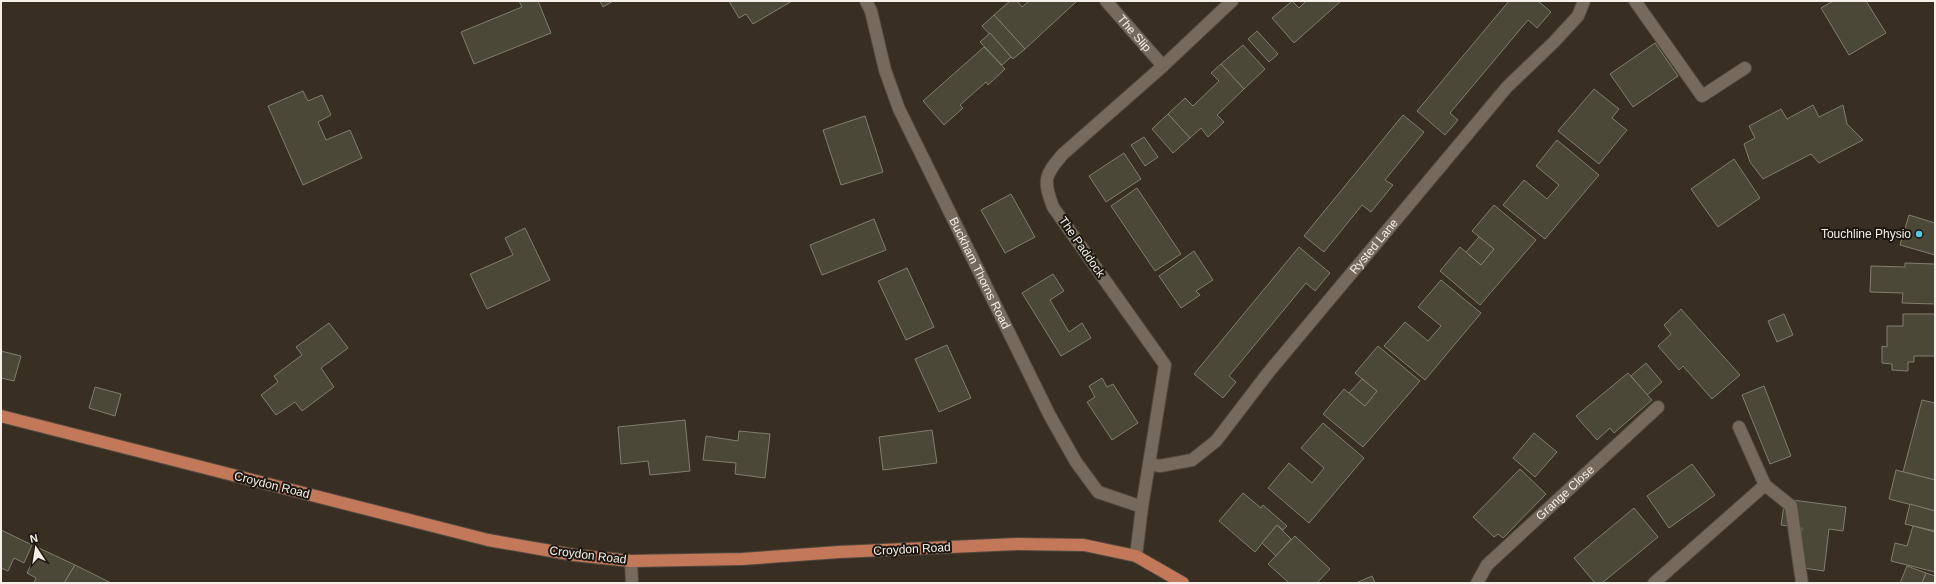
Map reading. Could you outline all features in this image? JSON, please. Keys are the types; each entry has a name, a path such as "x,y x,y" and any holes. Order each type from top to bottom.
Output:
{"main road":[{"name":"Croydon Road","path":"1,416 488,540 574,555 631,561 742,559 839,552 1017,544 1084,545 1136,556 1183,583"}],"street":[{"name":"Buckham Thorns Road","path":"866,1 871,11 885,70 899,108 1050,416 1076,462 1098,492 1142,507"},
{"name":"The Slip","path":"1106,1 1163,66"},
{"name":"The Paddock","path":"1136,556 1142,507 1165,365 1054,207 1046,189 1049,171 1063,154 1163,66 1232,1"},
{"name":"Rysted Lane","path":"1150,464 1160,466 1192,460 1216,441 1268,373 1507,87 1554,42 1578,16 1584,1"},
{"path":"1636,1 1702,96 1745,68"},
{"name":"Grange Close","path":"1477,583 1487,565 1658,407"},
{"path":"1739,427 1765,485 1791,506 1802,583"},
{"path":"1654,583 1765,485"},
{"path":"631,561 632,583"}],"building":[{"path":"519,1 538,1 551,33 474,64 461,32 522,7"},
{"path":"600,1 613,1 603,7"},
{"path":"729,1 792,1 753,24 746,14 739,18"},
{"path":"1010,1 1017,1 1022,7 1029,1 1077,1 1025,49 994,15"},
{"path":"1292,1 1299,8 1306,1 1341,1 1294,43 1272,18"},
{"path":"1509,1 1538,1 1551,12 1537,28 1528,20 1450,113 1458,120 1445,135 1417,111"},
{"path":"1833,1 1866,1 1886,33 1849,55 1821,8"},
{"path":"994,15 1025,49 1013,59 982,26"},
{"path":"1257,31 1278,54 1269,62 1248,39"},
{"path":"990,33 1011,57 1002,65 980,42"},
{"path":"1655,43 1678,76 1633,107 1610,74"},
{"path":"1243,45 1265,69 1244,89 1221,64"},
{"path":"984,47 1005,69 988,85 986,82 960,105 963,108 944,125 923,101"},
{"path":"1221,64 1244,89 1217,115 1224,122 1208,137 1201,128 1190,138 1168,114 1185,98 1193,106 1219,81 1211,73"},
{"path":"1594,89 1619,109 1612,118 1627,130 1599,164 1558,131"},
{"path":"303,91 308,101 322,95 331,115 318,122 326,140 350,130 362,158 303,185 268,106"},
{"path":"1813,105 1819,117 1843,105 1847,124 1863,140 1819,163 1811,154 1763,179 1750,162 1744,144 1755,138 1749,126 1781,109 1787,119"},
{"path":"1168,114 1190,138 1173,153 1152,129"},
{"path":"1403,115 1424,132 1385,180 1393,185 1371,212 1362,205 1324,252 1304,236"},
{"path":"865,116 883,172 841,185 823,130"},
{"path":"1144,137 1158,157 1145,166 1131,145"},
{"path":"1557,140 1599,175 1545,239 1503,205 1524,180 1547,199 1559,185 1536,166"},
{"path":"1124,153 1141,179 1106,202 1089,176"},
{"path":"1734,159 1760,198 1718,227 1691,189"},
{"path":"1137,188 1181,254 1155,271 1111,206"},
{"path":"1011,194 1035,237 1005,253 981,210"},
{"path":"1494,205 1536,240 1480,305 1440,271 1460,247 1481,265 1494,249 1472,231"},
{"name":"Touchline Physio","path":"1909,215 1935,223 1935,255 1900,245"},
{"path":"874,219 886,250 822,275 810,245"},
{"path":"525,228 550,280 487,309 470,274 513,255 505,238"},
{"path":"1479,237 1494,249 1481,265 1466,252"},
{"path":"1299,247 1330,273 1315,291 1306,283 1229,376 1236,382 1223,398 1194,374"},
{"path":"1194,251 1213,280 1196,291 1200,295 1181,308 1159,276"},
{"path":"1905,263 1935,264 1935,304 1902,303 1903,293 1870,292 1871,266 1905,267"},
{"path":"907,268 934,327 906,340 878,281"},
{"path":"1053,274 1064,291 1050,300 1069,332 1082,323 1091,338 1061,356 1022,293"},
{"path":"1441,280 1481,313 1425,380 1384,346 1405,322 1428,341 1441,326 1418,307"},
{"path":"1681,309 1740,375 1712,399 1683,366 1679,370 1658,346 1671,334 1664,325"},
{"path":"1784,314 1793,335 1777,342 1768,321"},
{"path":"1903,314 1935,314 1935,356 1914,356 1914,362 1908,362 1908,371 1892,370 1892,364 1882,363 1882,346 1887,347 1887,326 1903,326"},
{"path":"329,323 348,348 321,368 334,387 302,411 295,402 276,415 261,395 278,382 274,376 302,355 296,347"},
{"path":"947,345 971,398 939,412 915,359"},
{"path":"1378,346 1420,381 1363,447 1323,414 1344,389 1365,406 1377,391 1355,373"},
{"path":"1,351 21,356 14,381 1,378"},
{"path":"1646,363 1662,382 1647,395 1631,376"},
{"path":"1628,373 1652,400 1614,433 1610,428 1597,440 1576,416"},
{"path":"1102,378 1107,387 1113,384 1138,423 1112,440 1087,402 1095,397 1089,386"},
{"path":"1362,379 1377,391 1365,406 1349,393"},
{"path":"1764,386 1791,456 1770,464 1742,395"},
{"path":"95,387 121,394 115,416 89,408"},
{"path":"1922,400 1935,403 1935,480 1903,472"},
{"path":"685,420 690,471 650,475 648,461 621,464 618,427"},
{"path":"1323,423 1364,458 1309,523 1268,488 1289,463 1312,483 1324,468 1301,448"},
{"path":"932,430 937,463 883,470 879,437"},
{"path":"739,431 770,434 765,478 735,474 736,463 703,460 706,436 738,441"},
{"path":"1534,433 1557,452 1535,477 1513,458"},
{"path":"1692,464 1715,495 1669,528 1647,496"},
{"path":"1520,469 1546,494 1503,538 1498,534 1494,537 1473,517"},
{"path":"1896,470 1935,480 1935,511 1889,499"},
{"path":"1243,493 1261,508 1263,505 1287,526 1283,530 1277,525 1255,552 1219,521"},
{"path":"1785,499 1846,507 1843,531 1829,529 1824,571 1797,567 1802,528 1781,525"},
{"path":"1910,504 1935,511 1935,531 1905,524"},
{"path":"1634,508 1658,537 1602,583 1595,583 1574,558"},
{"path":"1277,525 1291,539 1276,556 1262,543"},
{"path":"1913,526 1935,532 1935,572 1891,561 1895,543 1907,546"},
{"path":"1,530 32,545 24,563 14,558 8,571 1,568"},
{"path":"1295,536 1330,569 1317,583 1289,583 1268,564"},
{"path":"39,548 75,565 64,583 34,583 36,578 27,573"},
{"path":"75,565 111,583 64,583"},
{"path":"1907,566 1926,573 1922,583 1900,583"},
{"path":"1926,573 1935,576 1935,583 1922,583"},
{"path":"1372,576 1375,583 1356,583"}],"place":[{"name":"Touchline Physio","path":"1919,234"}]}
